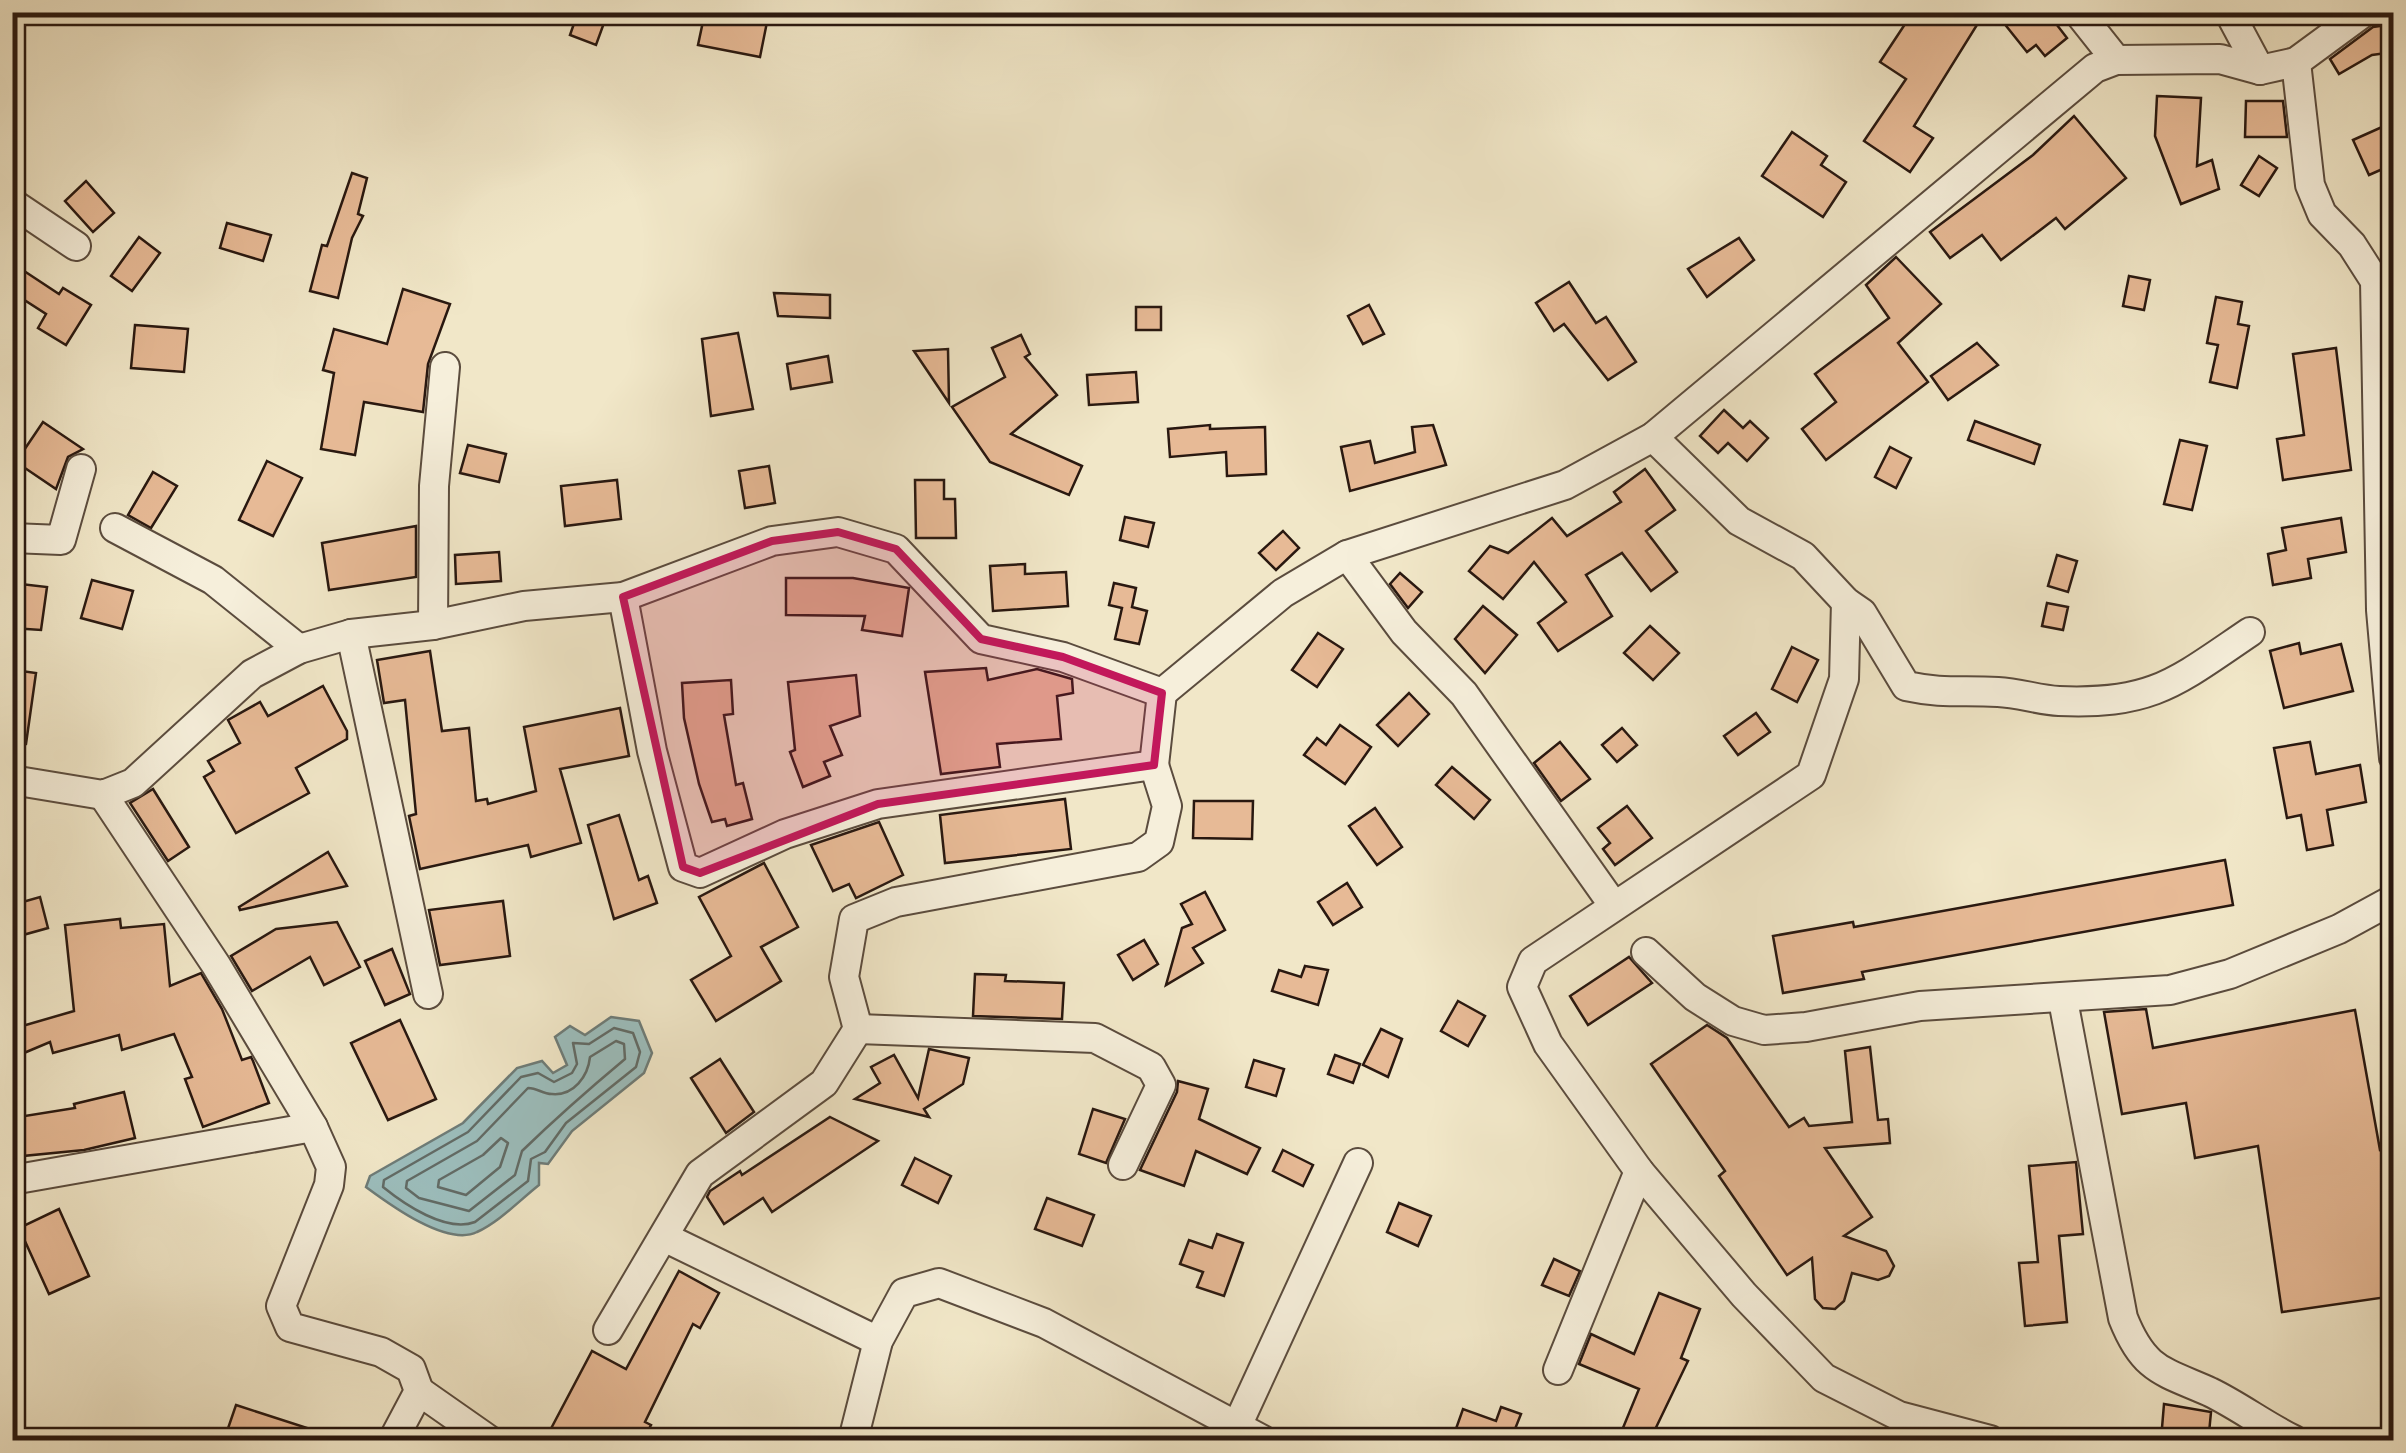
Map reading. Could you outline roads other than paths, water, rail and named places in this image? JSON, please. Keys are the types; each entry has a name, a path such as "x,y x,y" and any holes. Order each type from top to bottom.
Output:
{"street":[{"path":"2078,12 2116,60"},
{"path":"2229,12 2260,70"},
{"path":"608,1330 666,1238 700,1174 824,1083 858,1029 844,977 854,919 896,902 1138,857 1159,842 1166,806 1154,765 1162,693 1284,593 1347,554 1565,485 1653,438 2096,68 2116,60 2220,59 2260,70 2296,62 2364,12"},
{"path":"2296,62 2310,186 2322,214 2352,245 2374,281 2381,610 2394,758"},
{"path":"12,203 76,246"},
{"path":"433,626 434,486 445,367"},
{"path":"1653,438 1738,521 1803,556 1862,614 1906,686 1947,695 1998,692 2057,701 2129,700 2172,684 2250,632"},
{"path":"12,538 61,540 81,469"},
{"path":"115,528 213,580 299,649"},
{"path":"12,780 103,796 133,783 252,674 299,649 351,634 433,626 524,606 623,597 772,541 838,532 896,548 981,639 1064,656 1162,693"},
{"path":"1347,554 1404,632 1464,694 1614,906"},
{"path":"623,597 652,751 683,867 700,873 785,834 878,804 1154,765"},
{"path":"1846,602 1844,679 1811,775 1533,961 1522,987 1548,1044 1639,1171 1744,1296 1824,1378 1899,1416 1990,1440"},
{"path":"351,634 428,994"},
{"path":"103,796 216,965 312,1127 331,1167 329,1186 281,1306 290,1327 381,1352 411,1370 419,1392 489,1440"},
{"path":"1646,952 1694,997 1733,1021 1764,1030 1806,1027 1920,1006 2064,1000 2170,990 2230,974 2339,929 2394,898"},
{"path":"2064,1000 2123,1318 2134,1344 2150,1364 2170,1378 2210,1392 2294,1440"},
{"path":"858,1029 1095,1038 1151,1067 1161,1086 1123,1164"},
{"path":"12,1180 312,1127"},
{"path":"1237,1426 1358,1163"},
{"path":"1558,1370 1639,1171"},
{"path":"666,1238 878,1341"},
{"path":"853,1440 878,1341 904,1292 939,1283 1044,1323 1262,1440"},
{"path":"393,1440 419,1392"}],"water":[{"path":"611,1017 639,1021 652,1053 644,1073 572,1131 548,1164 539,1163 539,1185 493,1223 477,1232 450,1234 419,1222 366,1187 370,1176 463,1123 517,1068 542,1061 553,1073 567,1065 555,1037 570,1026 585,1035"}]}
